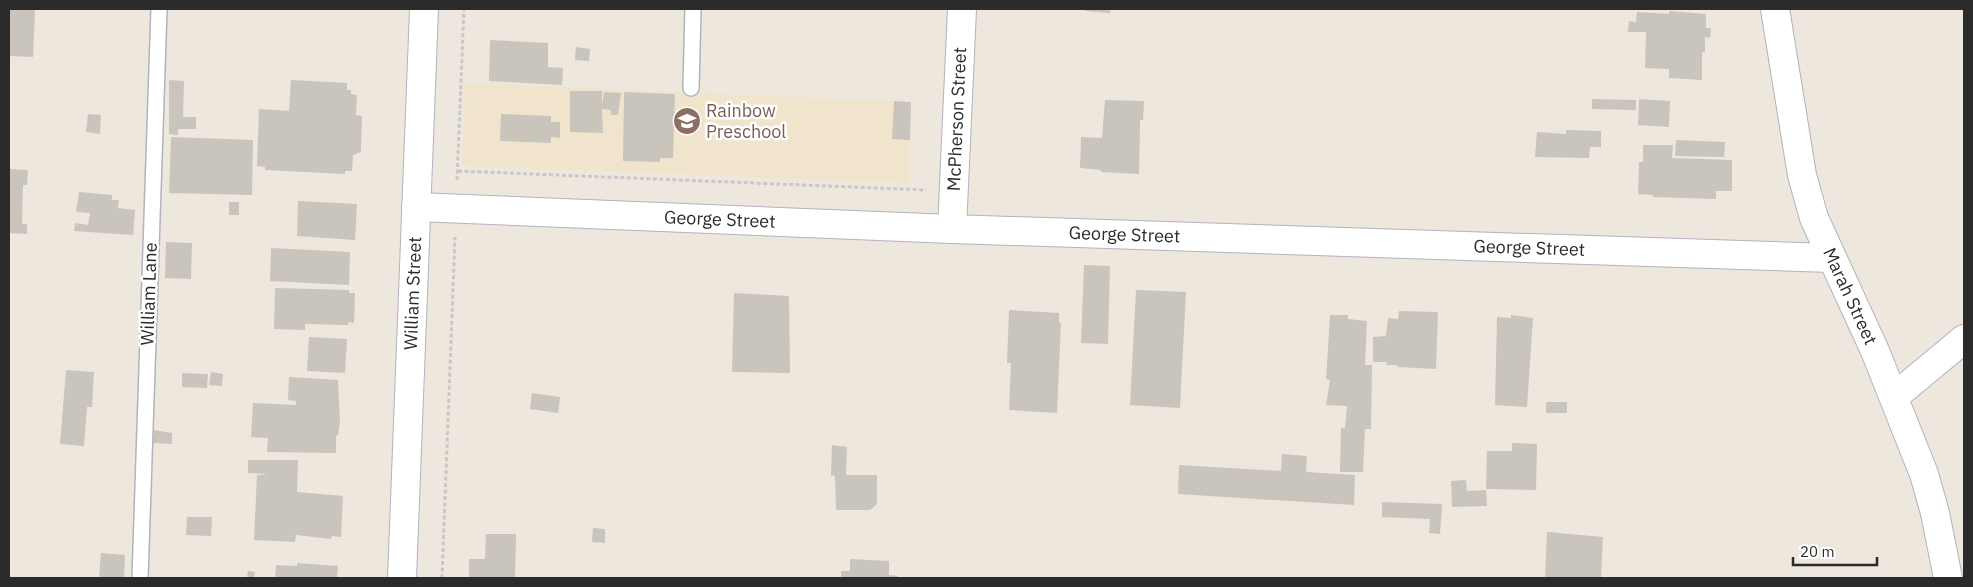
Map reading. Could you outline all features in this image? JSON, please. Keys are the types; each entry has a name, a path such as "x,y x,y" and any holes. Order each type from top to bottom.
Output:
{"street":[{"name":"William Street","path":"402,578 424,9"},
{"name":"McPherson Street","path":"952,229 962,9"},
{"name":"Marah Street","path":"1774,9 1802,175 1814,218 1894,397 1924,474 1935,513 1948,578"},
{"name":"George Street","path":"416,207 952,229 1832,258"},
{"path":"1894,397 1964,339"}],"lane":[{"name":"William Lane","path":"140,578 159,9"},
{"path":"691,88 693,9"}],"path":[{"path":"442,578 464,9"},
{"path":"458,171 954,192"}],"shaded area":[{"name":"Rainbow Preschool","path":"465,83 911,102 909,183 462,166"}],"building":[{"path":"9,9 35,10 33,57 9,56"},
{"path":"1085,9 1110,9 1110,13 1085,11"},
{"path":"1669,11 1706,14 1706,28 1711,28 1710,38 1705,37 1705,53 1702,52 1702,80 1669,78 1669,69 1645,68 1646,32 1628,32 1629,21 1636,22 1637,12 1669,14"},
{"path":"490,40 548,43 548,67 563,68 562,85 489,81"},
{"path":"576,47 590,49 589,61 575,60"},
{"path":"169,80 184,81 183,117 196,117 196,129 178,129 178,135 169,134"},
{"path":"291,80 347,83 347,90 351,90 351,94 357,95 356,115 362,116 361,152 353,155 352,171 345,171 345,174 265,170 265,167 257,166 259,109 289,111"},
{"path":"570,91 602,91 602,106 604,92 621,93 618,115 611,115 611,110 602,109 603,133 570,132"},
{"path":"624,92 675,94 673,158 660,158 660,162 623,161"},
{"path":"1592,99 1636,100 1636,110 1592,109"},
{"path":"1639,99 1670,101 1669,127 1638,125"},
{"path":"1105,100 1144,101 1143,120 1140,120 1139,174 1101,172 1101,170 1080,168 1081,137 1102,138"},
{"path":"894,101 911,102 910,140 892,139"},
{"path":"88,114 101,115 100,134 86,132"},
{"path":"501,114 551,116 551,122 560,122 560,138 551,137 551,143 500,141"},
{"path":"1566,130 1601,131 1601,147 1590,147 1589,158 1535,157 1537,132 1566,134"},
{"path":"171,137 253,140 252,195 169,193"},
{"path":"1676,140 1725,142 1724,157 1675,156"},
{"path":"1643,145 1673,145 1672,158 1732,160 1732,191 1716,191 1716,199 1653,197 1653,195 1638,194 1639,162 1643,162"},
{"path":"9,169 28,170 27,185 23,185 22,224 27,224 27,234 9,233"},
{"path":"79,192 112,195 112,200 119,200 118,208 135,210 133,235 74,231 75,223 88,225 90,213 76,212"},
{"path":"298,201 357,204 355,240 297,236"},
{"path":"229,202 239,202 239,215 229,215"},
{"path":"166,242 192,243 191,279 165,278"},
{"path":"271,248 350,252 349,285 270,281"},
{"path":"1084,265 1110,266 1108,344 1081,343"},
{"path":"275,288 349,290 349,293 355,293 354,323 348,322 348,325 305,324 305,330 274,329"},
{"path":"1136,290 1186,292 1180,408 1130,405"},
{"path":"734,293 789,296 790,373 732,372"},
{"path":"1009,310 1059,313 1059,323 1061,322 1057,413 1009,410 1011,363 1007,363"},
{"path":"1399,311 1438,312 1436,369 1398,367 1397,365 1386,365 1387,362 1373,362 1373,337 1386,336 1388,318 1398,319"},
{"path":"1330,315 1348,315 1348,319 1367,321 1365,365 1372,365 1371,429 1365,429 1363,472 1340,472 1341,428 1345,428 1347,406 1326,405 1330,380 1326,379"},
{"path":"1511,315 1533,318 1527,407 1495,405 1497,317 1511,318"},
{"path":"309,337 347,339 345,373 307,371"},
{"path":"66,370 94,372 92,407 87,407 84,446 60,444"},
{"path":"211,372 223,374 222,386 209,385"},
{"path":"182,373 208,374 207,388 182,387"},
{"path":"289,377 338,380 340,422 338,435 336,436 336,453 267,452 268,438 251,437 253,403 296,405 296,401 288,400"},
{"path":"532,393 560,397 558,413 530,409"},
{"path":"1546,402 1567,402 1567,413 1546,413"},
{"path":"154,430 172,433 172,444 153,443"},
{"path":"1512,443 1537,444 1536,490 1486,489 1487,451 1512,451"},
{"path":"832,445 847,447 846,475 877,475 877,504 870,510 836,510 835,478 834,475 831,476"},
{"path":"1282,454 1307,456 1306,472 1355,475 1354,505 1178,494 1179,465 1281,471"},
{"path":"248,460 298,460 297,492 343,496 341,537 332,536 331,539 296,535 295,542 254,540 257,475 269,474 248,473"},
{"path":"1466,480 1467,491 1486,490 1487,506 1452,507 1451,481"},
{"path":"1382,502 1442,504 1440,534 1429,533 1430,519 1382,517"},
{"path":"187,517 212,517 211,536 186,535"},
{"path":"593,528 605,529 605,543 592,542"},
{"path":"1547,532 1603,537 1601,578 1545,578"},
{"path":"486,534 516,534 515,578 469,578 469,559 485,559"},
{"path":"101,553 125,555 124,578 99,578"},
{"path":"850,559 889,561 889,575 898,576 898,578 841,578 841,571 850,571"},
{"path":"297,563 338,566 337,578 275,578 276,565 297,566"},
{"path":"248,571 255,572 254,578 247,578"}],"place":[{"name":"Rainbow Preschool","path":"687,121"}]}
